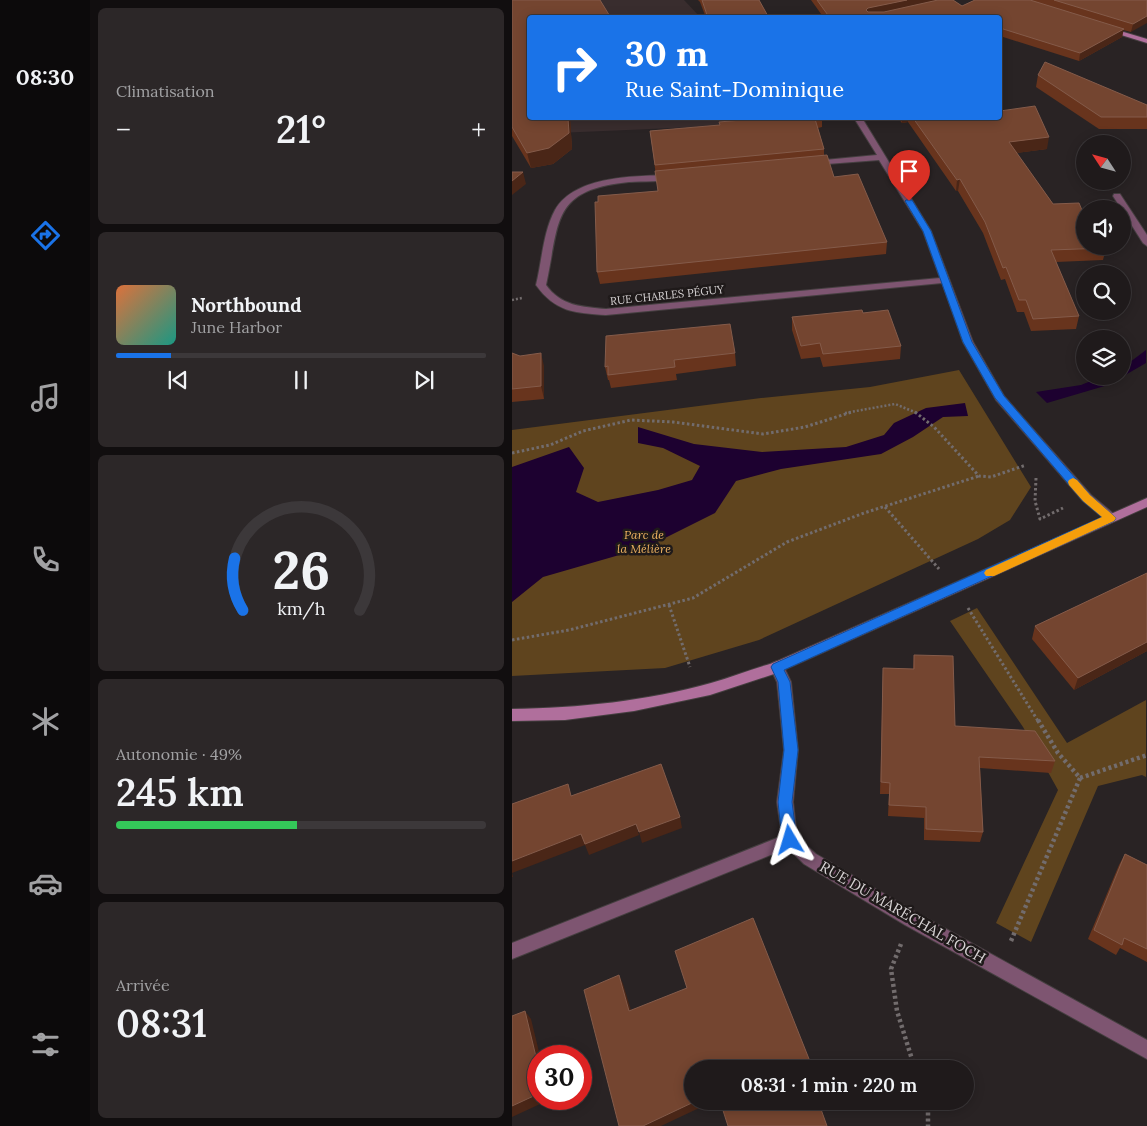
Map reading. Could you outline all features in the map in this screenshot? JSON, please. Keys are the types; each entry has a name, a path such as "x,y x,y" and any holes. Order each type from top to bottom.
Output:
{"street":[{"path":"1101,27 1146,41"},
{"path":"859,120 927,231 968,342 1000,398 1087,498 1110,518"},
{"path":"803,164 882,157"},
{"name":"RUE CHARLES PÉGUY","path":"685,175 600,184 584,189 568,198 560,209 541,285 550,299 567,308 606,312 945,280"},
{"path":"1117,196 1146,243"},
{"path":"512,715 565,714 634,705 696,692 777,667 1146,502"},
{"path":"512,951 790,840 785,802 791,750 784,682 777,667"},
{"name":"RUE DU MARÉCHAL FOCH","path":"790,840 810,859 911,919 1146,1050"}],"path":[{"path":"512,453 550,445 583,431 631,420 673,422 763,434 805,427 841,414 896,404 914,411 934,427 978,476"},
{"path":"512,640 569,630 693,598 788,542 978,476 991,477 1030,463"},
{"path":"1037,474 1035,501 1040,519 1087,498"},
{"path":"885,507 955,588 1058,752 1080,778"},
{"path":"668,604 684,646 696,692"},
{"path":"999,968 1080,778 1146,755"},
{"path":"911,919 891,969 897,1011 912,1060"},
{"path":"928,1110 928,1126"}],"shaded area":[{"path":"512,0 684,0 698,15 527,15 527,120 740,120 742,125 512,135"},
{"path":"1146,350 1146,363 1131,372 1131,361"},
{"path":"1081,385 1108,385 1047,403 1036,392"},
{"path":"965,403 968,416 943,417 913,437 881,454 781,469 736,481 715,513 647,547 543,577 512,602 512,467 569,447 584,468 576,492 598,502 658,490 692,480 700,466 663,448 638,443 638,427 694,444 762,452 846,447 884,435 894,423 926,408"}],"green space":[{"name":"Parc de la Mélière","path":"959,370 1031,487 1010,520 978,539 759,640 665,668 512,676 512,430 761,398 870,387"},
{"path":"977,608 1067,743 1146,700 1146,777 1142,775 1098,786 1031,942 996,923 1058,790 1023,727 950,621"}],"building":[{"path":"512,0 600,0 609,15 527,15 527,120 568,120 569,133 549,148 527,153 512,127"},
{"path":"702,0 759,0 767,15 707,15"},
{"path":"817,0 907,0 866,10 868,12 884,12 938,0 953,0 962,6 975,0 1030,0 1124,29 1080,53 1002,29 1002,15 828,15"},
{"path":"1054,0 1147,0 1147,16 1133,24"},
{"path":"1045,62 1147,105 1147,117 1101,117 1038,75"},
{"path":"1035,106 1049,137 1009,142 1053,204 1076,203 1076,249 1051,250 1076,309 1076,316 1033,319 1026,300 1019,300 1006,267 1003,268 985,222 960,179 957,180 914,120 1002,120 1002,111"},
{"path":"742,120 815,120 824,149 655,165 650,131 720,125 719,122"},
{"path":"827,155 834,177 858,174 887,242 597,272 595,202 598,202 598,196 658,191 655,171"},
{"path":"512,172 523,172 512,181"},
{"path":"862,310 863,313 888,310 901,346 823,354 820,343 801,346 792,317"},
{"path":"730,324 735,353 674,360 675,367 608,375 608,366 605,367 606,336"},
{"path":"512,353 520,356 541,353 541,386 512,389"},
{"path":"1147,573 1147,642 1078,678 1035,626"},
{"path":"914,655 953,656 955,726 1035,731 1055,761 979,757 983,832 926,829 926,807 889,805 890,783 881,782 883,668 914,669"},
{"path":"661,764 680,817 639,832 636,824 585,844 581,834 512,861 512,804 568,784 571,796"},
{"path":"1125,854 1147,865 1147,949 1124,938 1122,945 1094,930"},
{"path":"753,918 809,1060 684,1060 684,1107 643,1126 619,1126 584,990 619,975 629,1011 687,988 675,951"},
{"path":"525,1011 533,1045 527,1045 527,1099 512,1106 512,1016"},
{"path":"723,1110 821,1110 827,1126 728,1126"}],"slow traffic":[{"path":"990,573 1110,518 1087,498 1073,482"}],"route":[{"path":"790,840 785,802 791,750 788,709 784,682 777,667 1110,518 1087,498 1000,398 968,342 927,231 909,201"}]}
